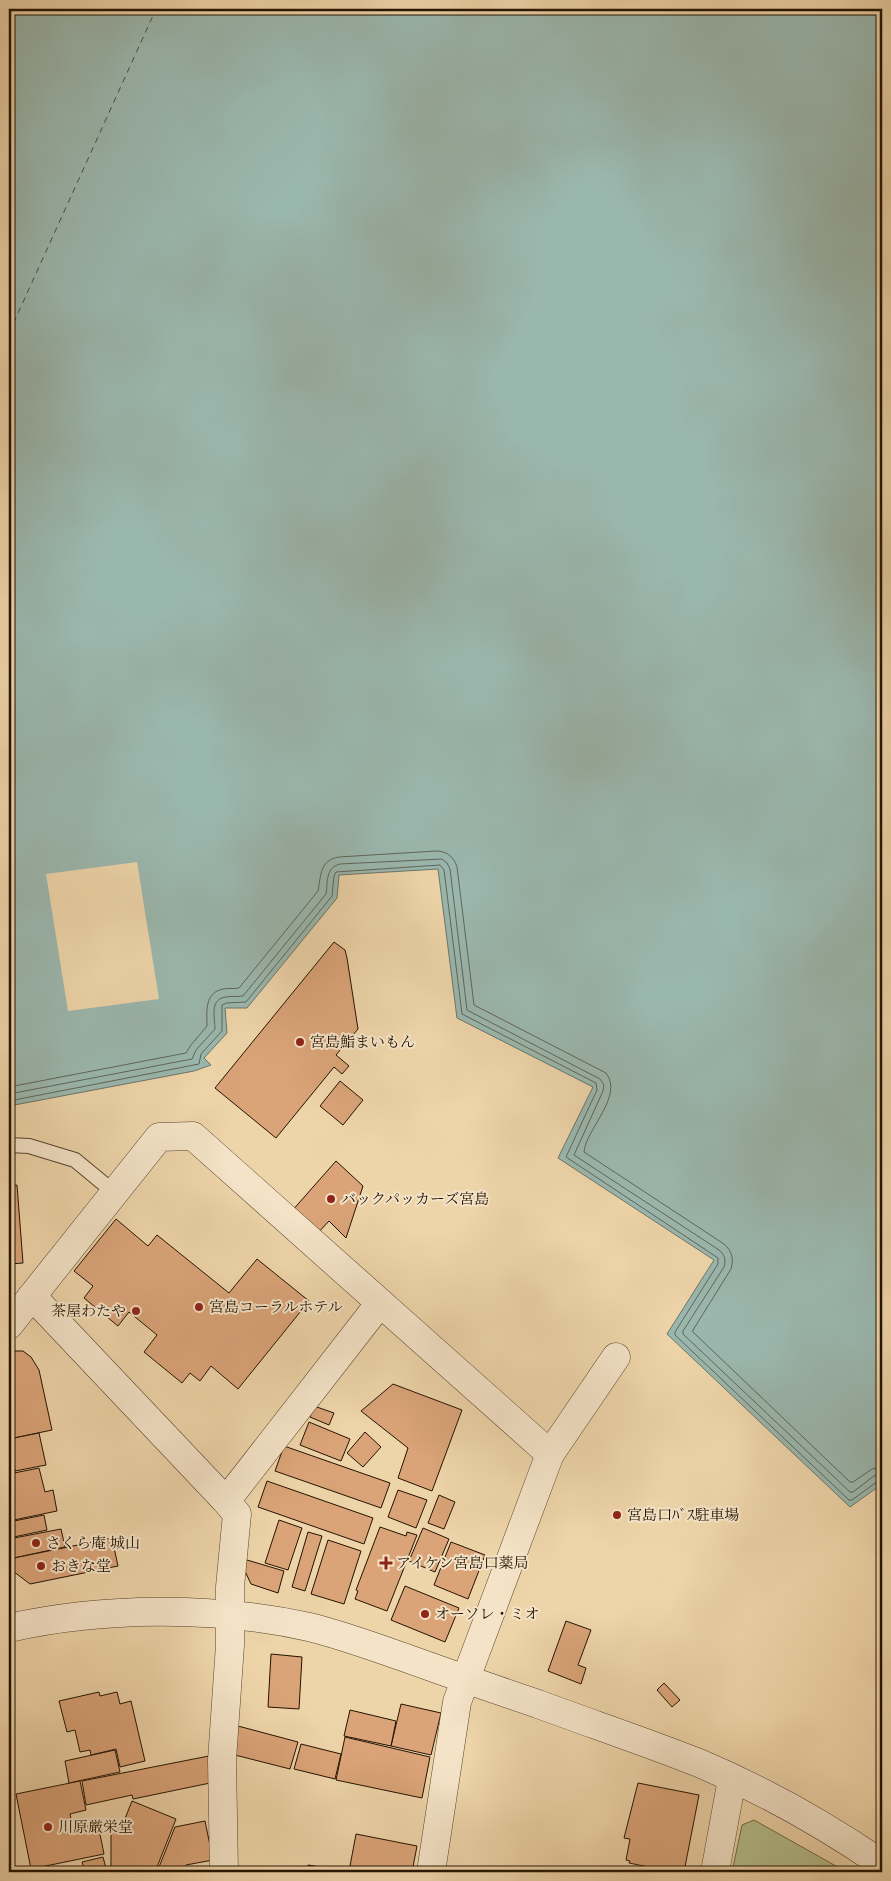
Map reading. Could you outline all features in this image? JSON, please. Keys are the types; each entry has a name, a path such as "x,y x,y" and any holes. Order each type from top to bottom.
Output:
{"street":[{"path":"9,1325 159,1137 193,1136 550,1454"},
{"path":"32,1296 226,1500 237,1514 230,1587 222,1760 224,1872"},
{"path":"226,1500 380,1303"},
{"path":"431,1872 457,1702 550,1454 616,1357"},
{"path":"9,1628 67,1617 163,1612 230,1615 308,1627 353,1640 466,1679 700,1764 759,1791 816,1822 882,1864"},
{"path":"715,1872 732,1779"}],"lane":[{"path":"9,1145 29,1146 76,1160 115,1193"}],"green space":[{"path":"754,1820 843,1870 843,1872 732,1872 742,1825"}],"water":[{"path":"9,9 882,9 882,1484 850,1507 667,1334 714,1260 558,1158 593,1087 457,1018 438,869 339,875 337,898 247,1008 225,1008 227,1033 204,1058 211,1065 194,1071 9,1106"}],"pier":[{"path":"137,862 159,999 68,1011 46,874"}],"building":[{"name":"宮島鮨まいもん","path":"334,942 345,950 358,1029 336,1055 349,1066 342,1074 334,1067 276,1138 215,1088"},
{"path":"340,1081 363,1100 343,1125 320,1106"},
{"name":"バックパッカーズ宮島","path":"336,1161 363,1186 346,1238 329,1221 317,1234 291,1212"},
{"path":"17,1185 23,1263 9,1264 9,1186"},
{"name":"宮島コーラルホテル","path":"116,1219 148,1246 157,1235 229,1293 257,1259 309,1301 238,1389 211,1366 200,1381 190,1373 182,1383 144,1352 157,1335 129,1312 118,1326 84,1298 93,1286 74,1271"},
{"path":"14,1351 23,1351 31,1357 39,1370 52,1430 9,1439 9,1355"},
{"path":"393,1384 462,1410 432,1491 398,1478 408,1448 361,1411"},
{"path":"314,1406 334,1413 329,1425 310,1417"},
{"path":"309,1422 350,1439 341,1461 300,1445"},
{"path":"365,1432 381,1447 363,1467 347,1453"},
{"path":"39,1433 46,1465 15,1471 9,1439"},
{"path":"9,1441 15,1471 9,1472"},
{"path":"284,1446 390,1483 381,1508 275,1471"},
{"path":"39,1468 45,1492 53,1490 57,1511 9,1521 9,1474"},
{"path":"267,1481 373,1518 364,1544 258,1507"},
{"path":"398,1490 427,1500 416,1528 388,1517"},
{"path":"439,1495 455,1502 444,1529 428,1523"},
{"path":"882,1503 882,1517 876,1508"},
{"path":"44,1515 47,1530 9,1538 9,1522"},
{"path":"279,1520 302,1528 288,1570 265,1563"},
{"name":"アイケン宮島口薬局","path":"380,1527 406,1536 407,1532 417,1535 387,1611 355,1599 358,1591 356,1590"},
{"path":"423,1528 449,1539 435,1572 409,1561"},
{"name":"さくら庵 城山","path":"61,1529 65,1547 9,1559 9,1539"},
{"path":"308,1532 322,1536 305,1591 292,1587"},
{"path":"112,1538 118,1566 30,1584 9,1568 9,1559"},
{"path":"328,1540 361,1551 344,1604 311,1594"},
{"path":"451,1542 485,1555 468,1599 434,1585"},
{"path":"247,1560 284,1571 278,1593 251,1584 244,1569"},
{"name":"オーソレ・ミオ","path":"405,1586 459,1608 445,1642 391,1620"},
{"path":"566,1621 591,1630 578,1665 586,1668 581,1684 548,1671"},
{"path":"271,1654 302,1657 299,1709 268,1707"},
{"path":"664,1683 680,1700 672,1707 657,1690"},
{"path":"99,1692 100,1696 117,1692 120,1704 131,1701 145,1761 120,1767 116,1749 91,1755 90,1750 80,1752 75,1730 67,1732 59,1701"},
{"path":"401,1704 441,1713 431,1755 391,1746"},
{"path":"350,1710 396,1721 391,1746 344,1736"},
{"path":"238,1726 298,1742 290,1769 231,1754"},
{"path":"345,1737 430,1757 422,1798 336,1780"},
{"path":"301,1744 341,1754 335,1779 294,1769"},
{"path":"115,1750 120,1772 69,1783 65,1761"},
{"path":"214,1755 215,1782 133,1799 132,1795 86,1805 82,1781"},
{"name":"川原厳栄堂","path":"80,1781 86,1810 70,1814 73,1829 98,1824 104,1854 31,1869 16,1794"},
{"path":"638,1783 699,1795 684,1872 673,1872 629,1863 630,1861 626,1860 630,1839 624,1838"},
{"path":"132,1801 176,1819 155,1872 111,1872 111,1822 122,1826"},
{"path":"205,1821 213,1860 186,1865 187,1872 157,1872 175,1827"},
{"path":"356,1834 417,1846 412,1872 377,1872 350,1866"},
{"path":"103,1857 107,1872 85,1872 82,1862"},
{"path":"308,1865 347,1871 347,1872 307,1872"}],"ferry route":[{"path":"9,333 156,9"}],"place":[{"name":"宮島鮨まいもん","path":"300,1042"},
{"name":"バックパッカーズ宮島","path":"331,1199"},
{"name":"宮島コーラルホテル","path":"199,1307"},
{"name":"茶屋わたや","path":"136,1311"},
{"name":"宮島口ﾊﾞｽ駐車場","path":"617,1515"},
{"name":"さくら庵 城山","path":"36,1543"},
{"name":"アイケン宮島口薬局","path":"386,1563"},
{"name":"おきな堂","path":"41,1566"},
{"name":"オーソレ・ミオ","path":"425,1614"},
{"name":"川原厳栄堂","path":"48,1827"}]}
